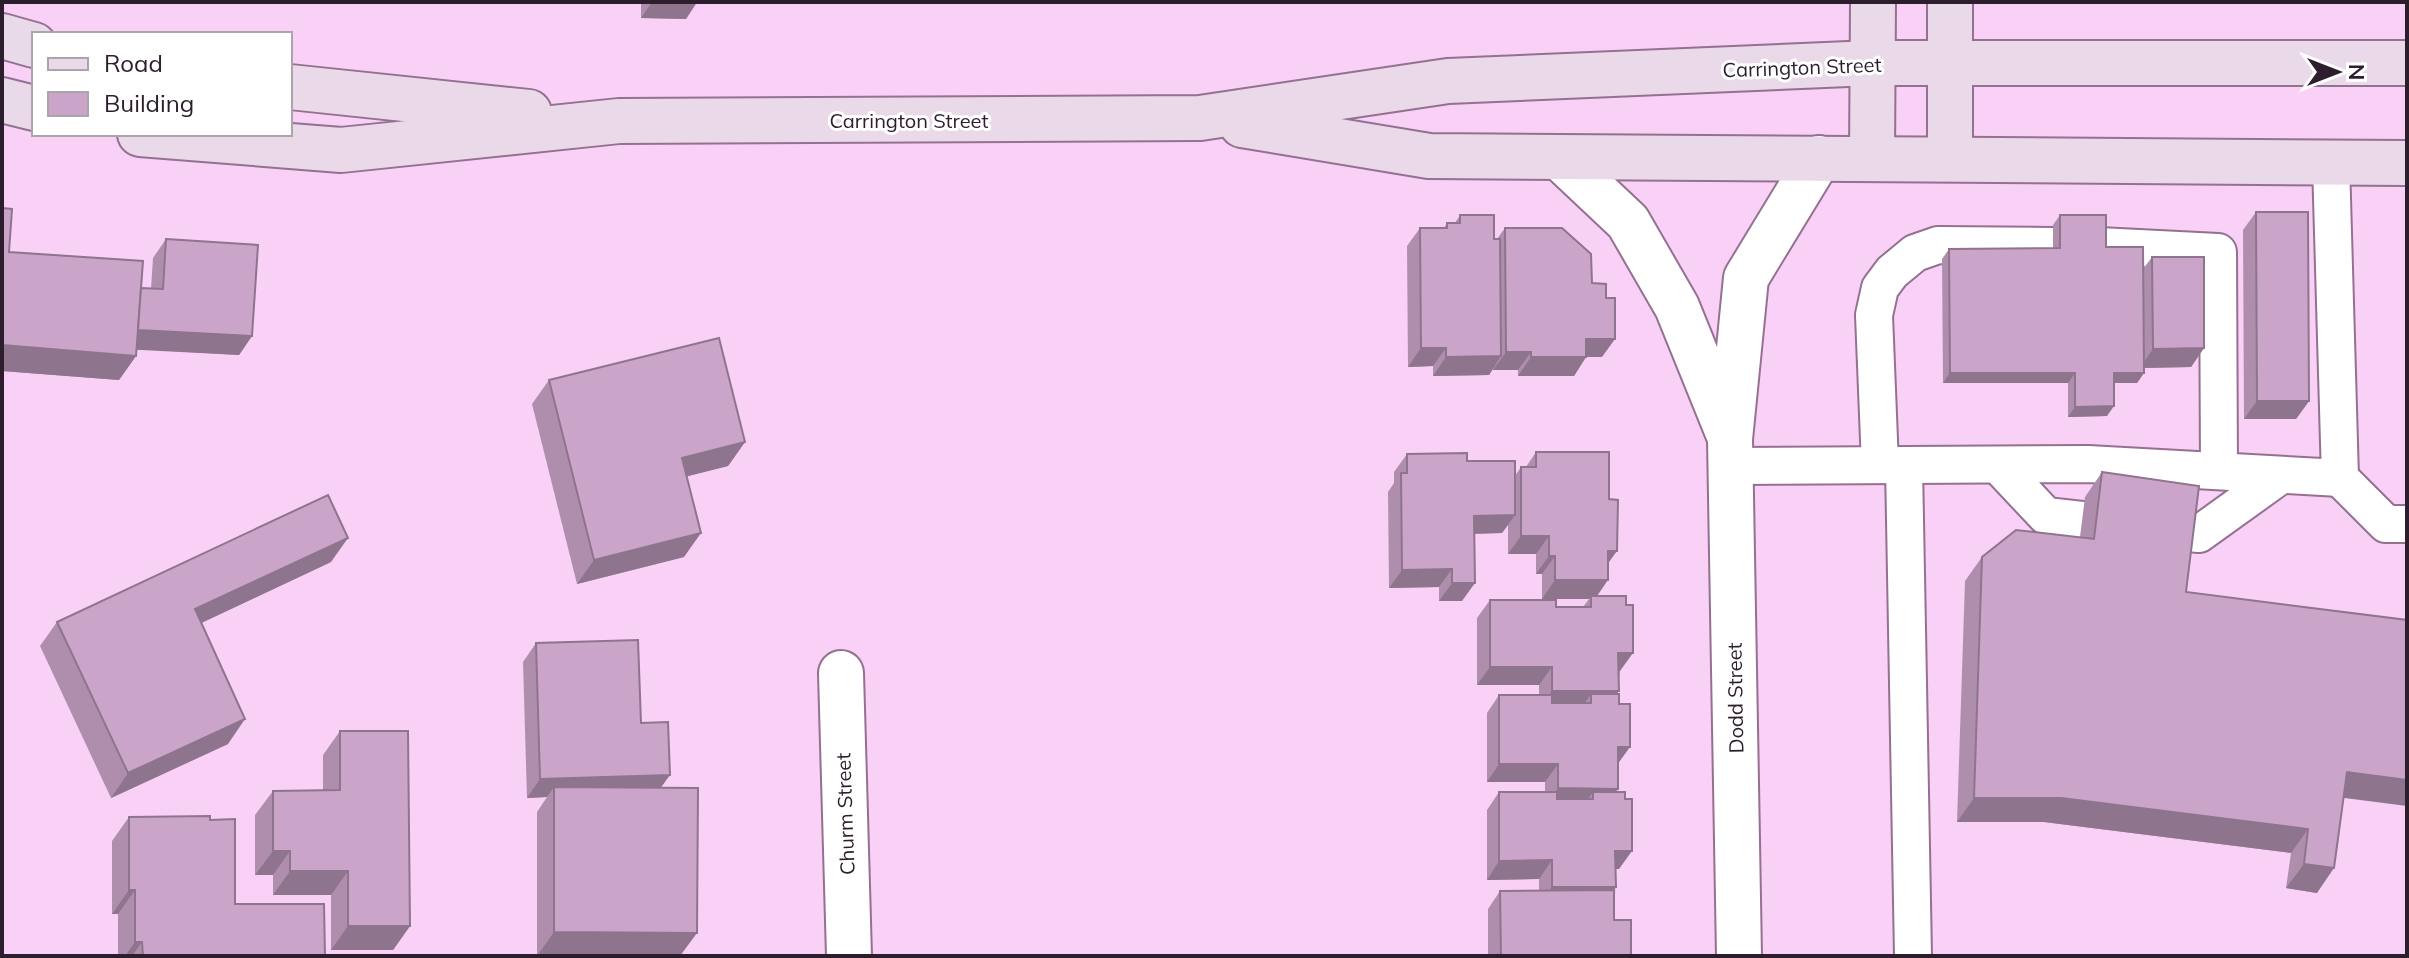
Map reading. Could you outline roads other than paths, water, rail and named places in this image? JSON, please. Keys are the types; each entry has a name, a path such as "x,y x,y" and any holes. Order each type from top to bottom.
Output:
{"main road":[{"path":"1872,158 1873,2"},
{"path":"1950,2 1950,159"},
{"path":"2,36 32,44"},
{"name":"Carrington Street","path":"165,136 341,150 619,121 1200,118 1448,81 1872,63 2407,63"},
{"name":"Carrington Street","path":"292,87 619,121"},
{"path":"2,100 32,108"},
{"name":"Carrington Street","path":"1200,118 1429,156 2407,163"}],"street":[{"name":"Dodd Street","path":"1559,157 1628,222 1677,307 1731,453"},
{"name":"Dodd Street","path":"1739,956 1731,453 1746,278 1819,158"},
{"name":"Churm Street","path":"841,673 849,956"}],"lane":[{"path":"2331,163 2340,478"},
{"path":"1913,956 1892,465 1874,315 1880,288 1892,272 1915,253 1938,245 2053,246"},
{"path":"2099,246 2218,252 2219,471"},
{"path":"1731,453 1892,465 2088,464 2340,478 2386,524 2407,524"},
{"path":"1998,465 2046,516 2082,520"},
{"path":"2180,532 2199,534 2281,475"}]}
